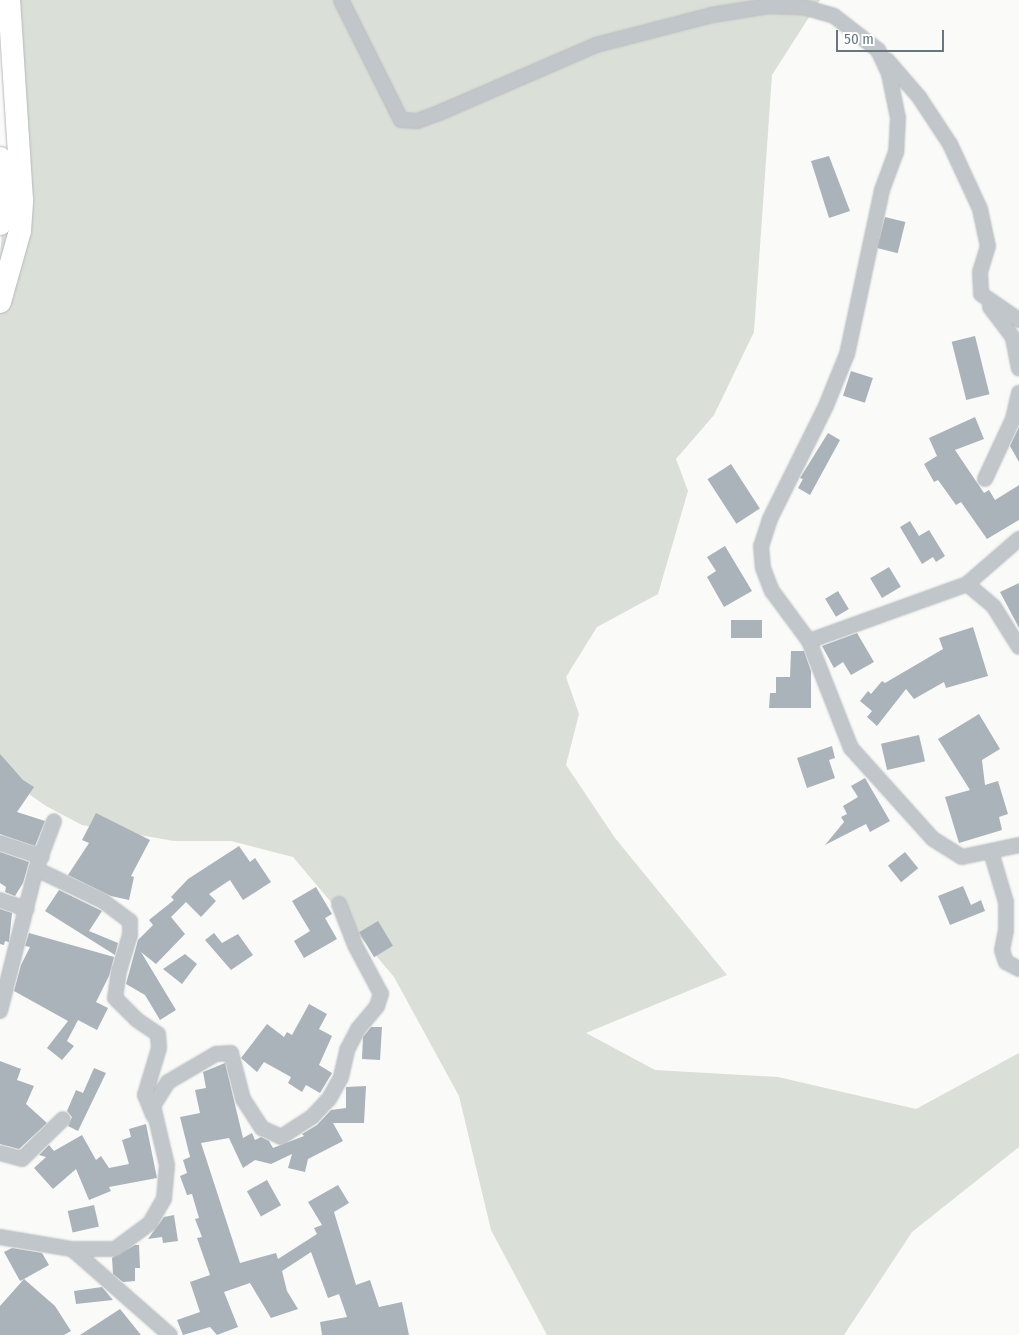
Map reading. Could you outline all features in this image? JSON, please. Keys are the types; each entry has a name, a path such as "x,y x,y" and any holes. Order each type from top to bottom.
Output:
{"main road":[{"path":"0,302 20,231 22,200 10,0"},
{"path":"0,158 0,224"}],"street":[{"path":"341,0 401,120 417,121 596,45 712,15 768,6 803,7 834,16 878,50 919,97 950,144 980,209 988,246 980,272 981,294 1012,338 1019,368"},
{"path":"878,50 889,74 898,118 896,152 882,190 847,354 761,546 763,568 772,591 809,641 851,748 933,839 962,857 1019,845"},
{"path":"981,294 1019,320"},
{"path":"986,479 1012,419 1019,393"},
{"path":"809,641 967,584 1019,539"},
{"path":"967,584 994,608 1019,647"},
{"path":"0,1011 6,956 26,908 54,821"},
{"path":"0,843 39,863 103,901 130,922 130,935 118,970 115,998 137,1020 158,1034 159,1048 145,1095 167,1165 164,1199 150,1223 115,1249 72,1250 0,1237"},
{"path":"991,852 1006,902 1006,930 1002,950 1006,962 1019,969"},
{"path":"0,900 26,908"},
{"path":"154,1121 153,1106 168,1082 216,1054 231,1054 242,1099 262,1128 281,1136 312,1117 329,1099 341,1077 347,1050 358,1030 377,1006 381,994 355,946 339,904"},
{"path":"0,1153 22,1159 63,1118"},
{"path":"72,1250 170,1335"}],"shaded area":[{"path":"10,0 820,0 772,75 754,332 714,415 676,459 688,491 658,594 597,627 566,677 579,714 566,765 615,838 727,975 586,1033 655,1070 778,1077 916,1109 1019,1053 1019,1147 912,1232 844,1335 547,1335 491,1230 459,1096 394,977 293,857 231,841 174,841 82,825 46,806 0,774 0,255 19,41"}],"building":[{"path":"829,156 850,211 829,218 811,161"},
{"path":"885,217 905,222 898,253 877,248"},
{"path":"975,336 990,394 966,400 952,342"},
{"path":"851,371 873,378 865,403 843,396"},
{"path":"975,417 984,439 955,450 984,493 989,490 995,500 1019,485 1019,520 987,539 961,502 956,505 938,480 934,482 924,464 937,456 929,438"},
{"path":"1019,427 1019,462 1010,446"},
{"path":"828,433 840,440 810,495 798,488 803,479 800,478"},
{"path":"731,464 760,508 736,524 708,479"},
{"path":"910,521 919,536 929,530 945,556 936,562 933,557 922,564 900,527"},
{"path":"725,546 752,591 724,607 707,577 716,571 707,557"},
{"path":"889,567 901,587 882,598 870,578"},
{"path":"1019,583 1019,628 1000,592"},
{"path":"838,591 849,609 836,617 825,599"},
{"path":"731,620 762,620 762,638 731,638"},
{"path":"973,627 988,676 946,688 944,682 914,699 906,689 877,726 867,717 872,711 860,701 868,691 871,694 882,681 885,683 943,649 939,638"},
{"path":"857,633 874,662 851,675 843,662 834,668 822,646"},
{"path":"791,651 804,651 811,671 811,708 769,708 770,693 776,693 776,677 790,677"},
{"path":"979,714 1000,749 982,760 985,785 998,781 1008,814 999,817 1002,830 959,843 945,797 970,790 938,739"},
{"path":"919,735 925,761 887,770 881,744"},
{"path":"832,746 835,758 829,760 835,778 807,788 797,758"},
{"path":"0,754 23,780 34,787 17,812 45,821 35,846 0,834"},
{"path":"865,778 890,821 870,832 866,824 825,845 844,822 841,817 847,814 843,806 858,797 851,786"},
{"path":"96,813 150,840 131,876 134,877 129,900 111,896 68,875 89,843 82,840"},
{"path":"239,846 250,862 255,858 271,882 243,900 230,880 209,894 216,901 201,917 186,902 171,917 185,934 156,964 141,952 176,1010 160,1020 145,995 126,984 138,940 153,925 149,920 174,900 171,897 188,879"},
{"path":"0,852 29,862 23,883 15,896 5,892 6,887 0,883"},
{"path":"905,852 918,868 901,882 888,866"},
{"path":"963,886 971,905 981,900 985,911 950,925 938,896"},
{"path":"316,887 332,914 325,918 337,939 304,958 294,941 310,931 292,901"},
{"path":"59,890 102,911 89,931 118,943 115,955 45,911"},
{"path":"0,909 12,913 9,942 5,941 4,945 0,944"},
{"path":"378,921 393,946 374,957 359,932"},
{"path":"29,933 114,957 109,976 96,1002 108,1008 97,1030 78,1020 67,1041 74,1046 62,1060 47,1048 68,1021 14,991 21,965 30,947 25,946"},
{"path":"214,933 222,943 238,934 253,955 231,970 205,940"},
{"path":"185,954 197,964 182,984 163,969"},
{"path":"309,1004 327,1014 319,1029 332,1036 319,1065 332,1073 320,1093 306,1085 302,1092 288,1083 291,1077 264,1062 257,1072 241,1058 267,1024 284,1037 287,1032 292,1035"},
{"path":"371,1027 382,1027 380,1060 362,1059 363,1037"},
{"path":"0,1061 21,1069 17,1080 34,1086 26,1104 47,1123 19,1149 0,1144"},
{"path":"225,1063 243,1138 252,1133 255,1140 261,1137 269,1141 273,1148 304,1136 302,1134 317,1125 331,1110 346,1108 346,1087 366,1086 364,1123 333,1123 343,1141 308,1159 305,1172 288,1168 292,1154 271,1164 255,1160 243,1168 229,1138 201,1143 240,1263 276,1253 278,1259 317,1234 314,1228 322,1225 308,1202 338,1185 349,1203 334,1212 356,1285 370,1280 379,1307 402,1302 409,1335 322,1335 320,1322 347,1317 339,1294 328,1298 311,1252 282,1271 287,1291 298,1309 271,1318 250,1283 224,1292 238,1327 217,1335 210,1327 183,1335 177,1320 200,1312 190,1282 210,1275 197,1238 202,1237 195,1219 199,1218 192,1194 187,1195 180,1176 187,1173 183,1160 190,1157 180,1117 200,1113 195,1090 206,1088 203,1072"},
{"path":"94,1068 106,1073 78,1131 68,1126 72,1117 67,1111 76,1090 83,1093"},
{"path":"146,1124 157,1178 109,1187 111,1191 89,1200 76,1169 53,1189 34,1168 46,1157 39,1155 49,1145 54,1151 82,1135 96,1160 101,1156 109,1168 129,1164 122,1140 131,1137 129,1129"},
{"path":"267,1180 281,1205 261,1217 247,1191"},
{"path":"94,1205 99,1226 73,1233 68,1211"},
{"path":"174,1215 178,1241 163,1243 162,1237 148,1239 164,1217"},
{"path":"135,1245 139,1245 140,1268 135,1268 135,1281 123,1282 113,1274 112,1258"},
{"path":"12,1248 42,1253 49,1265 20,1281 4,1252"},
{"path":"24,1279 55,1306 71,1331 64,1335 0,1335 0,1306"},
{"path":"102,1287 113,1300 76,1304 74,1291"},
{"path":"120,1309 141,1335 80,1335"}]}
